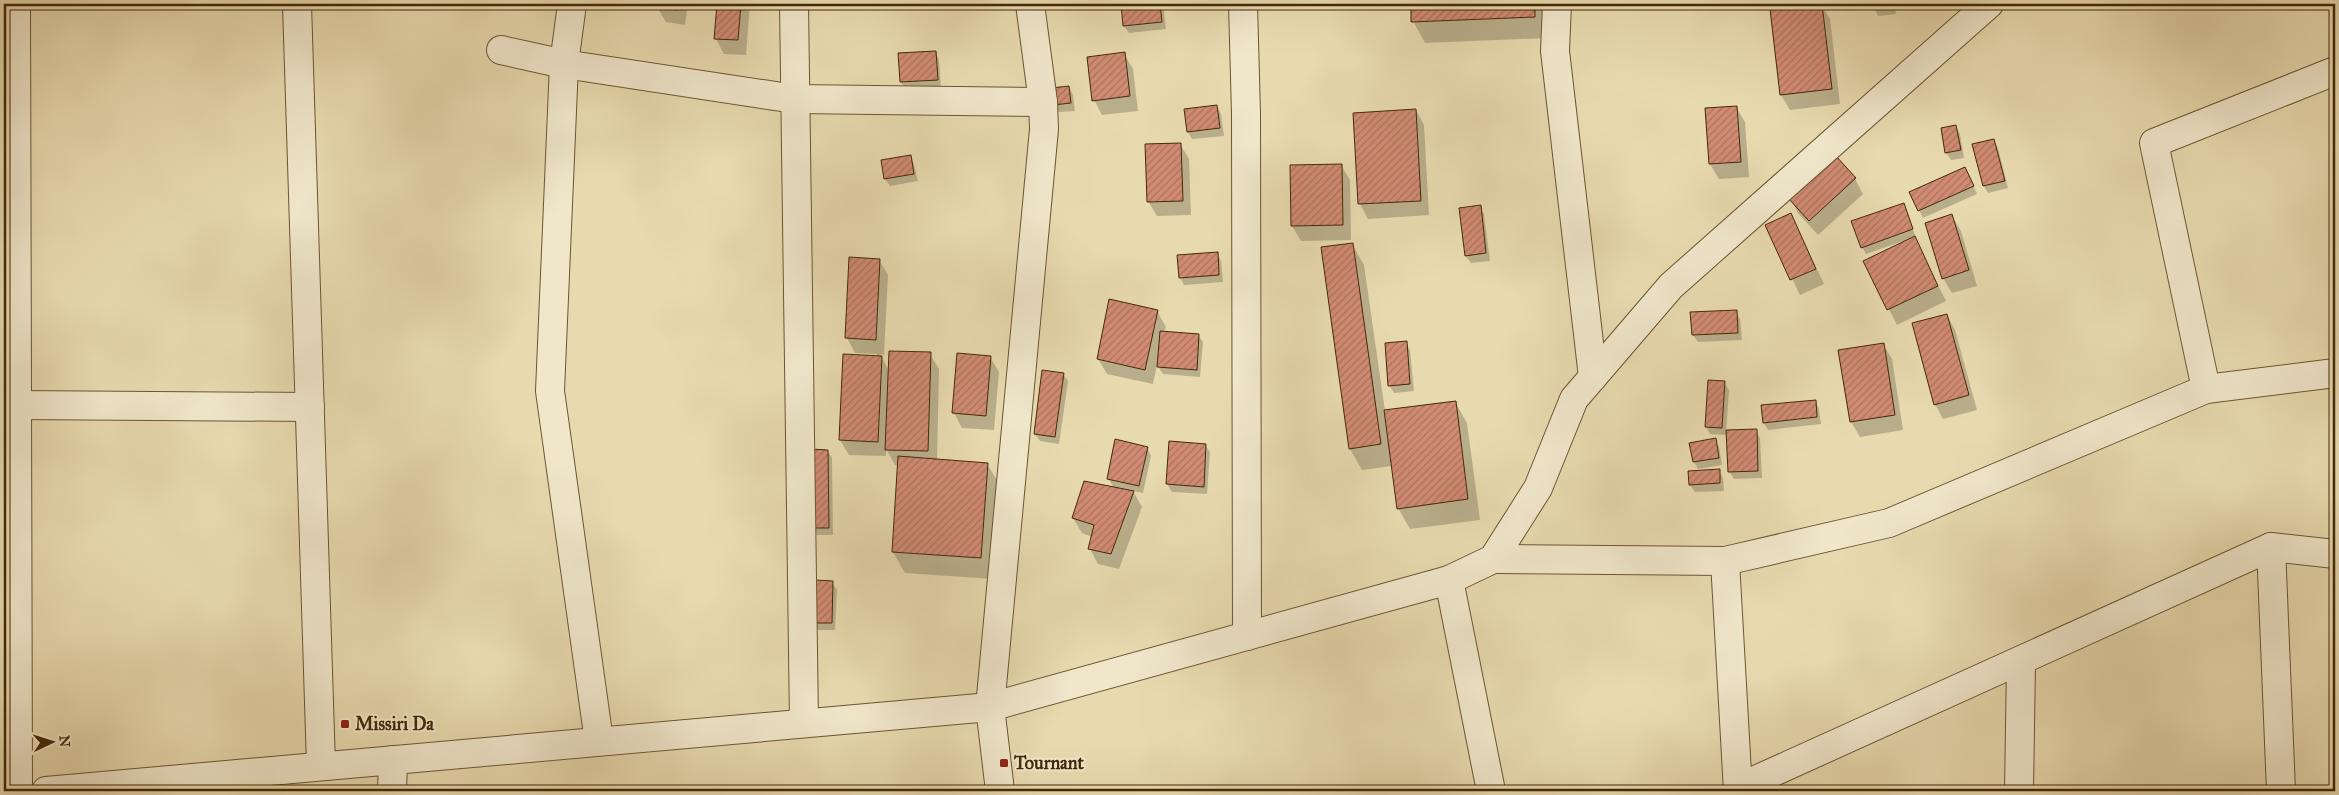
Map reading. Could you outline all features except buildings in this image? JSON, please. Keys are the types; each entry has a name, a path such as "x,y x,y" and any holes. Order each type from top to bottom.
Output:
{"street":[{"path":"16,4 18,791"},
{"path":"297,4 321,766"},
{"path":"572,4 564,64 550,391 599,741"},
{"path":"794,4 804,723"},
{"path":"1000,791 990,706 1044,129 1043,102 1030,4"},
{"path":"1243,4 1246,114 1247,636"},
{"path":"1557,4 1555,51 1592,378"},
{"path":"1493,559 1538,488 1574,399 1671,286 1989,4"},
{"path":"501,50 564,64 795,99 1043,102"},
{"path":"2206,389 2154,143 2335,71"},
{"path":"46,791 990,706 1449,580 1493,559 1725,561 1889,523 2206,389 2335,374"},
{"path":"16,405 310,407"},
{"path":"1725,561 1738,790 2271,547 2335,554"},
{"path":"2271,547 2281,791"},
{"path":"1449,580 1491,791"},
{"path":"2019,791 2021,662"},
{"path":"392,791 393,760"}],"place":[{"name":"Missiri Da","path":"345,724"},
{"name":"Tournant","path":"1004,763"}]}
